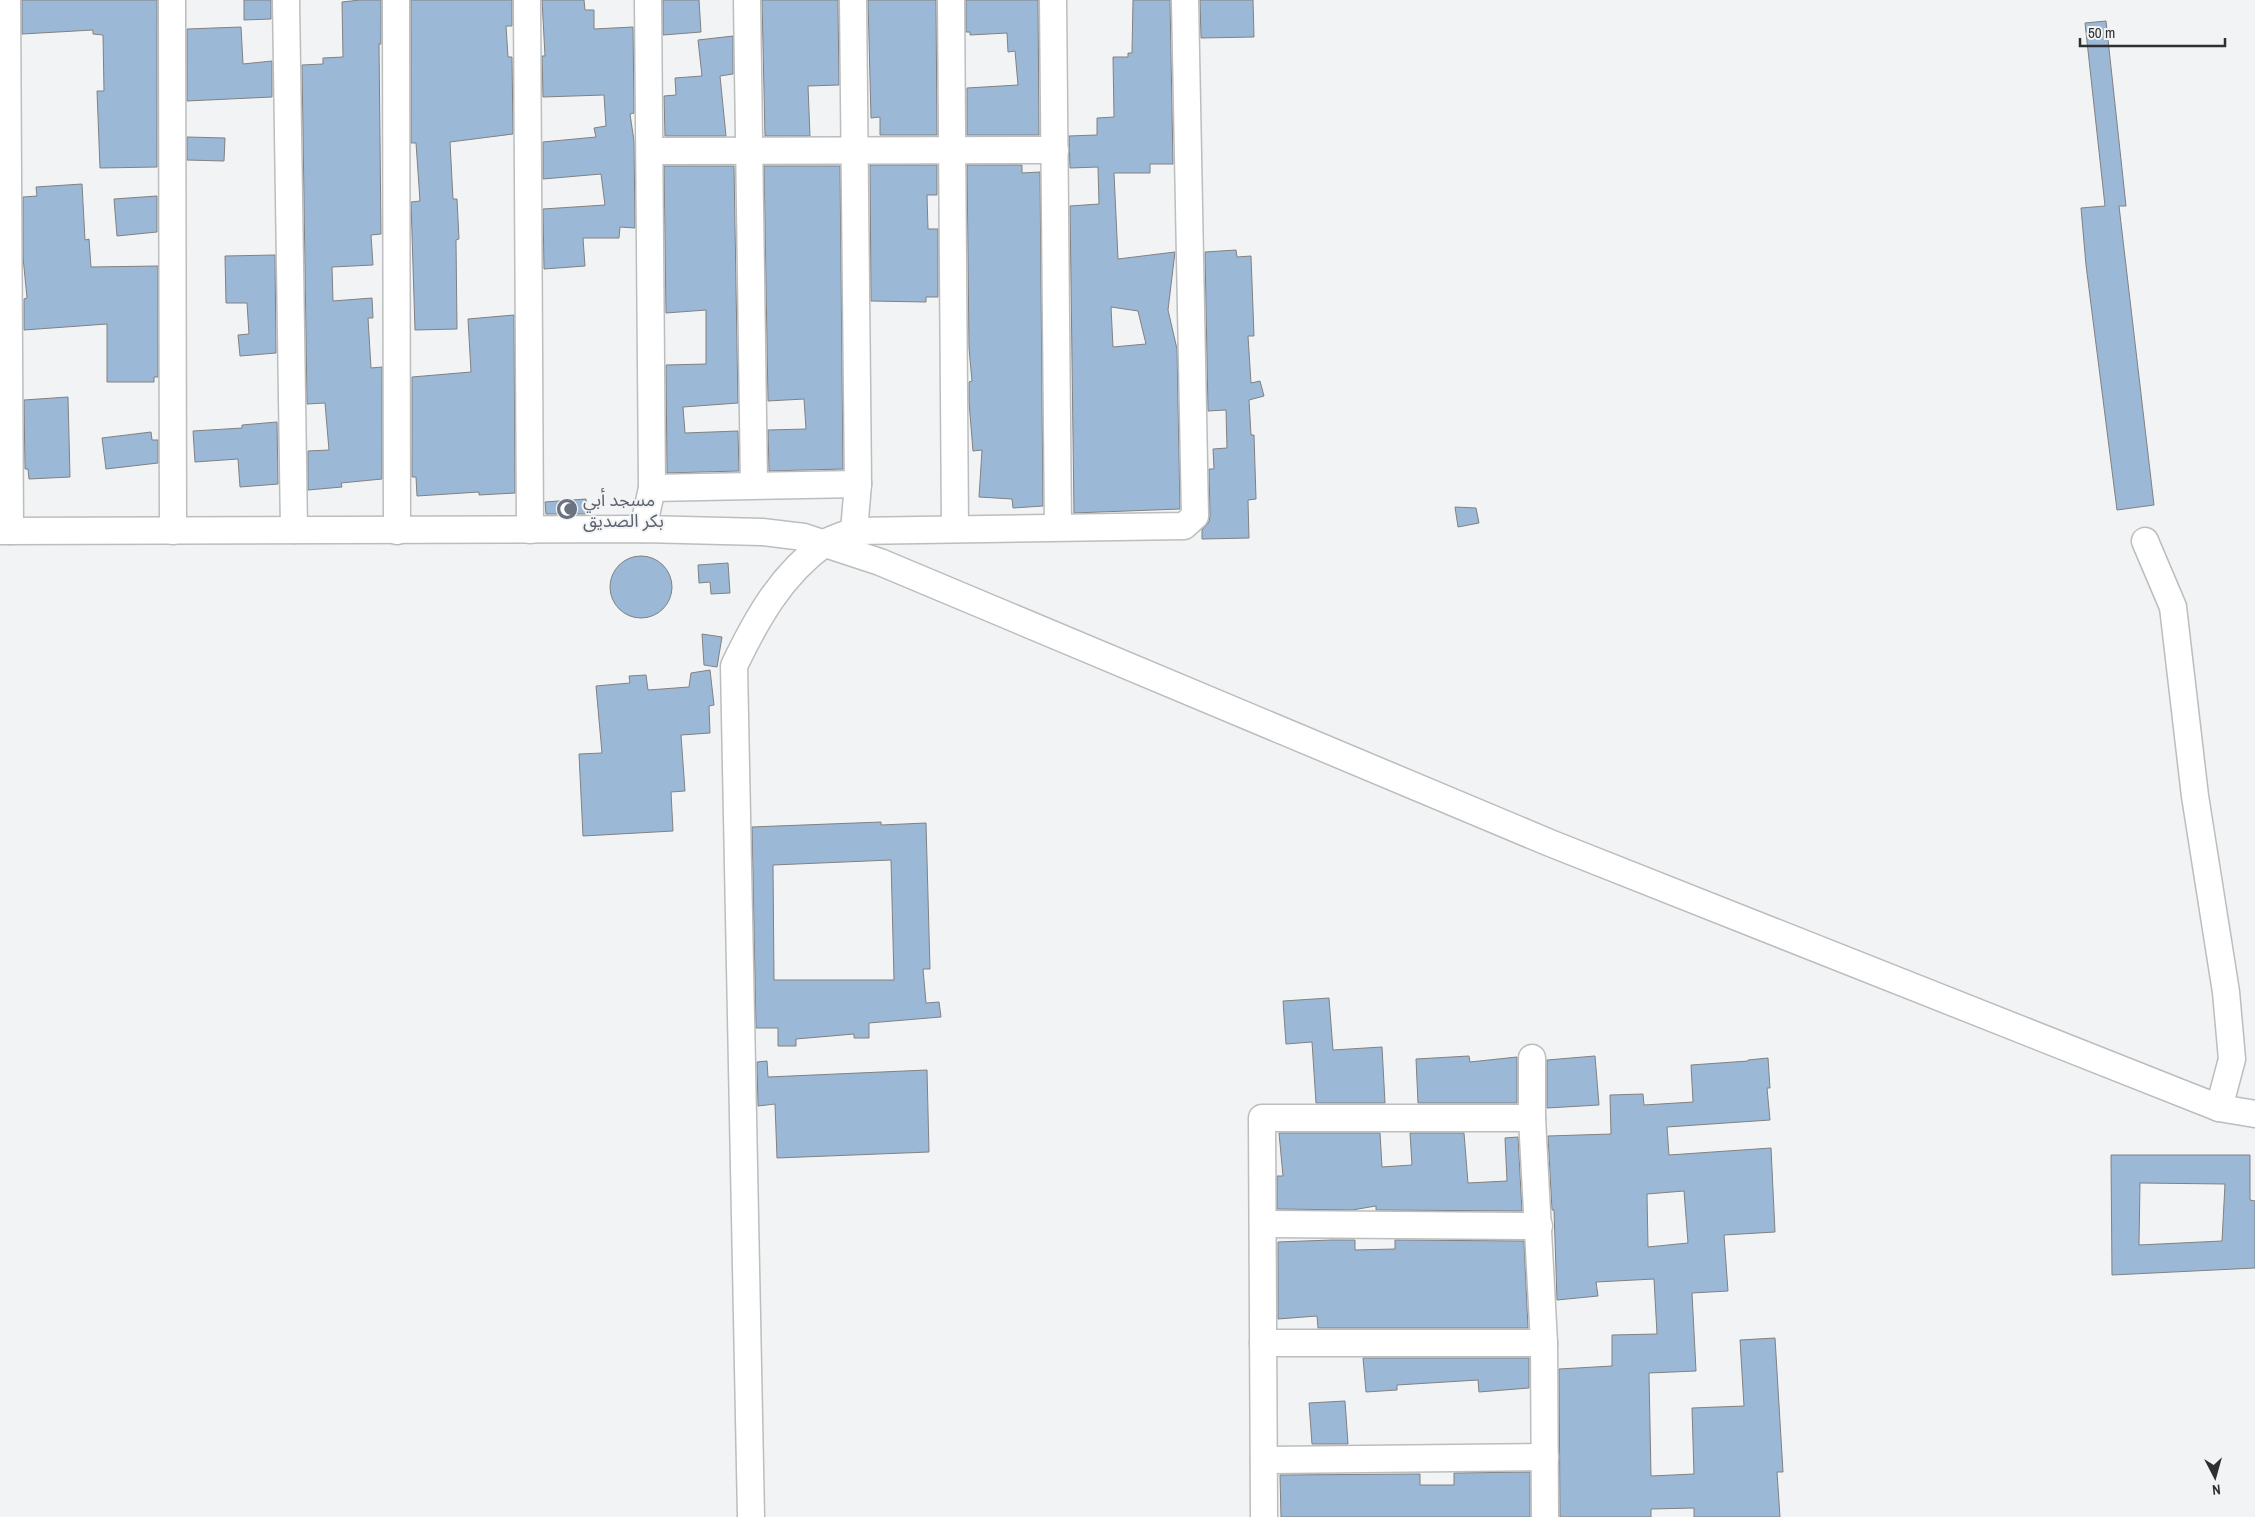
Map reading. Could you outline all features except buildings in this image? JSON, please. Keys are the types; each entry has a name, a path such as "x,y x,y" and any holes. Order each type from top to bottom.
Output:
{"street":[{"path":"6,0 4,140 5,531 644,529 762,532 804,537 826,542 880,562 1550,843 2219,1108 2255,1114"},
{"path":"172,0 172,531"},
{"path":"286,0 294,530"},
{"path":"396,0 397,531"},
{"path":"527,0 530,530"},
{"path":"644,529 652,488 648,0"},
{"path":"747,0 754,485"},
{"path":"854,0 858,484 854,531"},
{"path":"951,0 955,529"},
{"path":"1053,0 1058,527"},
{"path":"751,1517 734,666 754,624 780,584 826,542 854,531 1184,526 1194,516 1185,0"},
{"path":"650,151 1055,150"},
{"path":"652,488 858,484"},
{"path":"2145,541 2174,607 2195,796 2226,992 2232,1059 2219,1108"},
{"path":"1532,1058 1532,1118 1540,1226 1544,1344 1545,1517"},
{"path":"1264,1517 1262,1118 1532,1118"},
{"path":"1263,1224 1540,1226"},
{"path":"1263,1343 1544,1344"},
{"path":"1264,1460 1545,1457"}],"place":[{"name":"مسجد أبي بكر الصديق","path":"567,509"}]}
